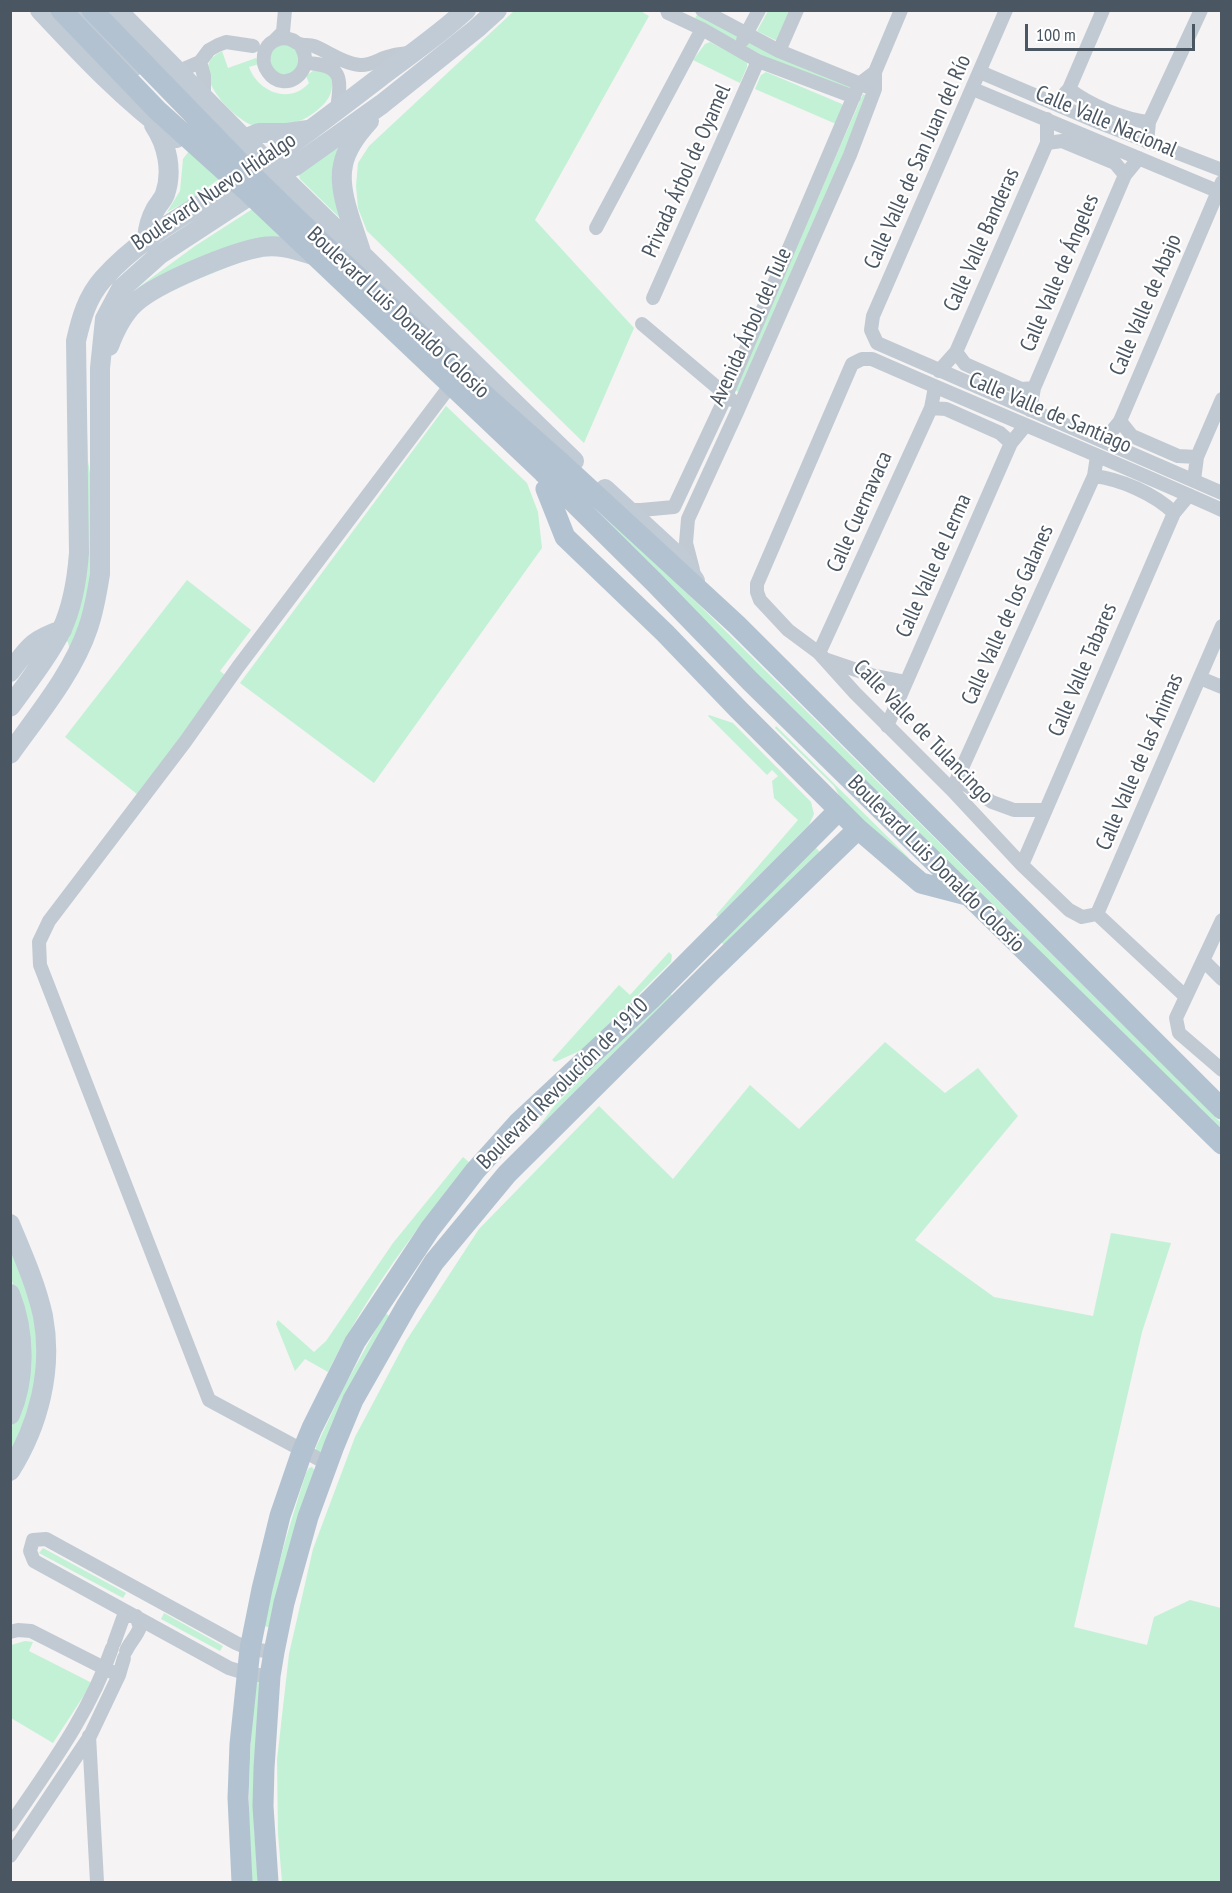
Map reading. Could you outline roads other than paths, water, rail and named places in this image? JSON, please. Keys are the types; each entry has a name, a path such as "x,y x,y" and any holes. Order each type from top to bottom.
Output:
{"main road":[{"name":"Boulevard Luis Donaldo Colosio","path":"61,10 157,110 550,474 746,633 1221,1109"},
{"name":"Boulevard Luis Donaldo Colosio","path":"92,10 259,182 471,383 550,474 750,681 1221,1144"},
{"path":"550,474 565,537 665,633 858,829 921,884 969,896"},
{"path":"750,681 758,714 836,794 839,810"},
{"name":"Boulevard Revolución de 1910","path":"242,1882 238,1798 240,1744 250,1649 262,1588 280,1516 302,1452 355,1342 430,1229 469,1179 518,1123 651,999 839,810"},
{"name":"Boulevard Revolución de 1910","path":"268,1882 264,1768 270,1676 274,1652 292,1570 308,1517 354,1400 434,1262 507,1174 858,829"},
{"path":"399,1276 418,1289"}],"street":[{"name":"Boulevard Luis Donaldo Colosio","path":"40,10 109,83 149,118 243,189 319,261 447,390 550,474"},
{"path":"77,10 152,87 267,172 314,228 327,235"},
{"name":"Boulevard Luis Donaldo Colosio","path":"117,10 244,139 267,172 356,249 565,453 680,558 714,605"},
{"path":"264,64 263,57 283,32 285,10"},
{"path":"252,46 258,51 272,77 286,81 299,75 306,63 306,57 289,32 290,10"},
{"name":"Boulevard Nuevo Hidalgo","path":"10,754 66,673 88,630 95,605 100,574 100,368 105,319 121,289 159,255 267,172 311,129 466,10"},
{"name":"Boulevard Nuevo Hidalgo","path":"267,172 295,166 382,104 476,29 496,10"},
{"path":"667,10 668,13 683,15 702,30 758,61 803,78 857,91 875,90 875,72"},
{"path":"702,10 857,91"},
{"path":"738,49 759,10"},
{"path":"779,51 797,10"},
{"path":"857,91 875,72 901,10"},
{"name":"Calle Valle de San Juan del Río","path":"871,330 873,316 1006,10"},
{"path":"1055,104 1069,89 1103,10"},
{"path":"1147,142 1149,122 1201,10"},
{"path":"596,228 702,30"},
{"path":"177,72 200,62 209,50 226,42 264,46 282,38 312,45 352,64 360,65 368,65 389,56 414,52"},
{"name":"Privada Árbol de Oyamel","path":"653,298 758,61"},
{"path":"200,62 204,76 204,99"},
{"path":"306,63 327,66 336,74 339,90 337,111"},
{"path":"803,78 809,64"},
{"name":"Calle Valle Nacional","path":"980,72 1100,123 1221,170"},
{"name":"Calle Valle Nacional","path":"973,88 1139,159 1220,189"},
{"path":"1069,89 1079,97 1134,121 1149,122"},
{"name":"Avenida Árbol del Tule","path":"697,584 686,543 688,519 850,155 875,90"},
{"name":"Avenida Árbol del Tule","path":"674,507 726,396 857,91"},
{"path":"356,249 343,189 342,166 352,142 382,104"},
{"path":"147,238 150,220 164,197 168,184 166,150 160,134 149,118"},
{"name":"Calle Valle Banderas","path":"939,371 956,352 1047,143 1047,119"},
{"path":"1094,139 1100,123"},
{"path":"244,139 259,133 287,133 311,129"},
{"path":"1047,143 1062,141 1115,163 1125,175"},
{"name":"Calle Valle de Ángeles","path":"1030,410 1034,388 1125,175 1139,159"},
{"name":"Boulevard Nuevo Hidalgo","path":"10,707 62,630 76,581 79,553 76,341 81,318 89,300 101,281 120,260 147,238 243,189"},
{"name":"Calle Valle de Abajo","path":"1104,441 1120,421 1220,189"},
{"path":"100,368 116,327 134,304 150,291 221,260 264,247 284,247 319,261 317,247 322,238 334,234 356,249"},
{"path":"81,318 100,368"},
{"path":"642,324 726,396 740,405"},
{"name":"Calle Valle de Santiago","path":"871,330 877,343 1104,441 1189,495 1221,510"},
{"path":"956,352 965,364 1021,389 1034,388"},
{"name":"Calle Valle de Santiago","path":"862,359 872,359 1097,456 1194,480 1221,493"},
{"name":"Calle Valle de Tulancingo","path":"862,359 852,364 757,584 760,600 788,630 822,656 887,726 955,784 1022,865 1069,910 1082,917 1097,914"},
{"name":"Calle Cuernavaca","path":"822,656 931,408 935,387"},
{"path":"328,1464 209,1400 40,965 39,942 49,921 447,390"},
{"path":"979,407 985,391"},
{"path":"1194,480 1197,457 1221,399"},
{"path":"931,408 945,409 1000,433 1011,443"},
{"path":"718,414 732,423"},
{"path":"1120,421 1132,436 1179,456 1197,457"},
{"name":"Calle Valle de Lerma","path":"887,726 1011,443 1024,426"},
{"name":"Calle Valle de los Galanes","path":"955,784 1094,476 1097,456"},
{"path":"1094,476 1111,478 1163,501 1174,513"},
{"name":"Calle Valle Tabares","path":"1022,865 1174,513 1189,495"},
{"path":"627,510 674,507 688,519"},
{"name":"Calle Valle de las Ánimas","path":"1097,914 1221,626"},
{"path":"10,672 32,644 43,636 62,630"},
{"path":"28,649 48,651 63,663 66,673"},
{"path":"822,656 871,675 906,682"},
{"path":"1200,678 1221,687"},
{"path":"955,784 1014,810 1045,810"},
{"path":"1097,914 1186,997"},
{"path":"1221,921 1176,1018 1179,1033 1221,1070"},
{"path":"1204,961 1221,979"},
{"path":"10,1224 33,1281 43,1315 46,1343 45,1374 39,1403 22,1452 10,1471"},
{"path":"10,1294 20,1331 22,1360 20,1383 10,1415"},
{"path":"270,1676 248,1674 229,1668 34,1561 30,1551 33,1540 46,1539 147,1596 250,1649 274,1652"},
{"path":"10,1825 75,1727 105,1668 140,1627 136,1616 147,1596"},
{"path":"10,1632 31,1630 119,1675"},
{"path":"10,1856 90,1736 119,1675 119,1650"},
{"path":"75,1727 90,1736"},
{"path":"90,1736 96,1882"}]}
